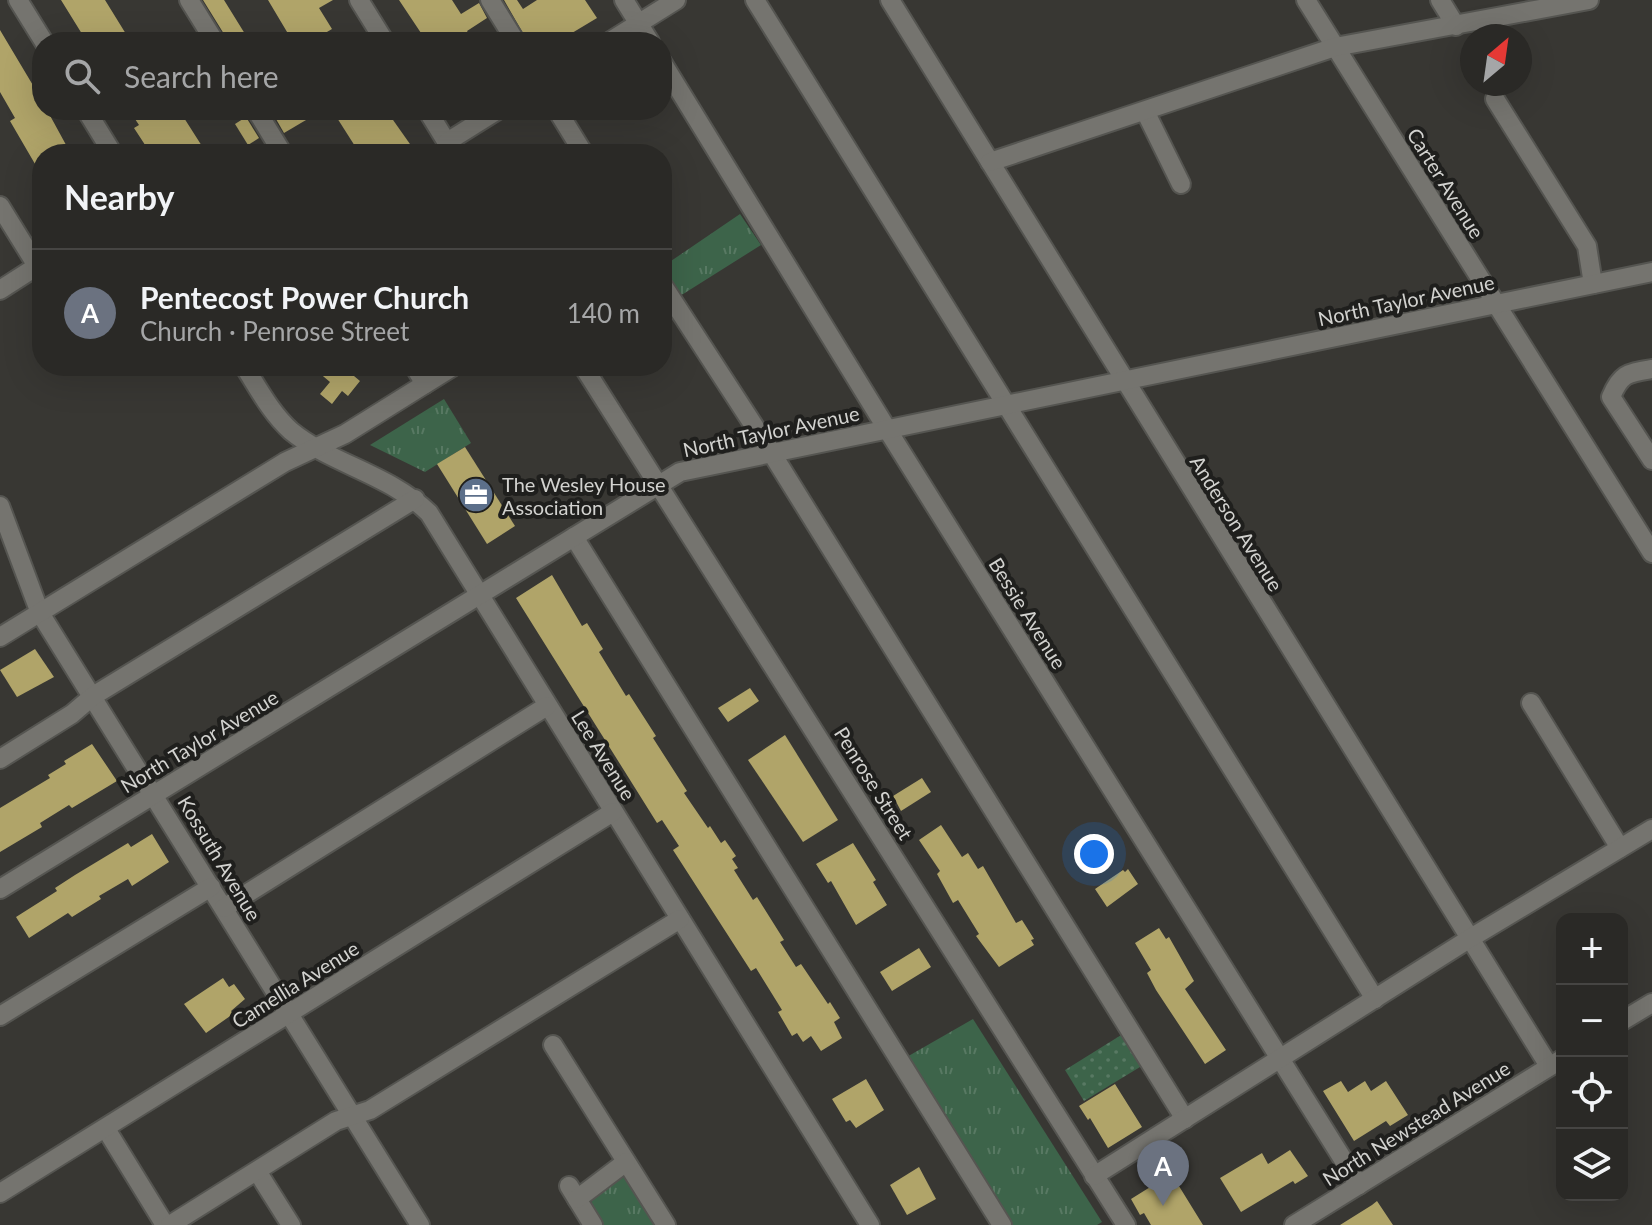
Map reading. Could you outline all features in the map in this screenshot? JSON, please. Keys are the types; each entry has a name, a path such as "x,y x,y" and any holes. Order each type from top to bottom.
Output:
{"street":[{"path":"18,0 38,32"},
{"path":"189,0 209,32"},
{"path":"359,0 379,32"},
{"path":"490,0 510,32"},
{"path":"624,0 643,32"},
{"path":"625,32 676,0"},
{"path":"755,0 1375,999"},
{"name":"Anderson Avenue","path":"890,0 1469,939 1556,1062"},
{"name":"Carter Avenue","path":"1306,0 1652,553"},
{"path":"1440,0 1456,26"},
{"path":"990,162 1335,47 1589,0"},
{"name":"Bessie Avenue","path":"672,78 1359,1185"},
{"path":"1495,99 1587,246 1593,284"},
{"path":"1145,111 1181,184"},
{"path":"92,120 107,144"},
{"path":"262,120 277,144"},
{"path":"433,120 448,144"},
{"path":"455,144 485,120"},
{"path":"563,120 578,144"},
{"path":"0,206 32,253"},
{"path":"0,290 32,270"},
{"name":"North Taylor Avenue","path":"0,889 680,472 1652,272"},
{"path":"672,299 771,452 1185,1119"},
{"path":"1652,369 1627,373 1611,397 1652,460"},
{"name":"Lee Avenue","path":"250,376 271,408 292,431 415,499 429,513 870,1225"},
{"path":"420,376 425,384"},
{"path":"0,637 285,462 345,434 438,376"},
{"name":"Penrose Street","path":"589,376 1126,1225"},
{"path":"0,759 72,714 93,696 415,499"},
{"name":"Kossuth Avenue","path":"0,506 40,613 420,1225"},
{"path":"574,537 1002,1225"},
{"path":"1531,703 1620,848"},
{"path":"224,908 547,706"},
{"name":"Camellia Avenue","path":"0,1193 613,812"},
{"path":"1094,1176 1469,939 1652,829"},
{"path":"0,1016 211,887"},
{"path":"106,1129 168,1225 336,1121 383,1102 680,919"},
{"path":"1628,1017 1652,1003"},
{"path":"553,1045 666,1225"},
{"name":"North Newstead Avenue","path":"1294,1225 1556,1062"},
{"path":"593,1225 573,1193 626,1162"},
{"path":"257,1171 291,1225"}],"green space":[{"path":"740,214 761,245 680,296 672,283 672,260"},
{"path":"444,399 471,443 425,472 370,445"},
{"path":"973,1019 1102,1222 1097,1225 1009,1225 905,1058"},
{"path":"1126,1032 1145,1064 1084,1101 1065,1070"},
{"path":"626,1170 660,1225 598,1225 592,1207 595,1188"}],"building":[{"path":"61,0 105,0 125,32 81,32"},
{"path":"203,0 224,0 244,32 223,32"},
{"path":"268,0 333,0 319,8 332,29 327,32 287,32"},
{"path":"399,0 452,0 461,14 479,3 487,18 468,32 420,32"},
{"path":"504,0 517,0 523,9 537,0 585,0 597,18 574,32 522,32"},
{"path":"0,30 32,84 32,120 52,120 66,144 32,144 32,159 10,121 15,118 0,92"},
{"path":"136,120 185,120 201,144 144,144 134,128 139,125"},
{"path":"248,120 259,138 247,144 235,124"},
{"path":"277,120 306,120 284,133"},
{"path":"338,120 393,120 410,144 354,144"},
{"path":"323,376 354,376 360,381 348,396 342,391 332,404 320,394 330,382"},
{"name":"The Wesley House Association","path":"465,447 515,526 487,544 437,464"},
{"path":"552,575 582,626 587,623 603,649 599,652 626,696 629,694 656,736 653,738 687,791 684,793 708,828 710,826 721,843 725,840 736,856 732,859 738,868 734,870 753,900 757,897 784,940 780,942 796,967 801,964 840,1018 834,1022 842,1038 821,1051 811,1036 803,1042 797,1033 792,1036 778,1012 782,1010 756,968 751,971 673,850 679,846 662,820 657,823 516,598"},
{"path":"35,649 54,677 17,697 0,670"},
{"path":"750,688 759,701 728,722 718,708"},
{"path":"785,735 838,820 803,842 748,760"},
{"path":"92,744 117,781 72,808 69,805 40,823 42,827 0,852 0,808 50,778 48,775 66,764 64,761"},
{"path":"922,778 931,792 901,811 893,796"},
{"path":"941,825 962,857 968,853 978,869 983,866 1016,923 1022,920 1034,939 1031,940 1034,945 999,967 976,936 979,934 958,900 953,903 937,874 940,871 919,840"},
{"path":"152,834 169,862 132,886 128,879 72,917 68,913 29,938 16,917 57,891 55,888 75,875 128,843 131,847"},
{"path":"853,843 887,905 856,925 831,881 828,883 816,864"},
{"path":"1128,869 1138,884 1107,907 1095,889"},
{"path":"1159,928 1166,939 1169,937 1194,981 1185,989 1226,1050 1205,1064 1156,990 1147,973 1151,970 1135,943"},
{"path":"919,948 931,967 892,991 880,972"},
{"path":"223,978 229,987 234,984 245,999 231,1011 233,1014 206,1033 184,1004"},
{"path":"866,1079 884,1110 856,1128 850,1120 846,1122 832,1099"},
{"path":"1341,1081 1348,1092 1365,1081 1371,1091 1386,1081 1408,1115 1390,1126 1386,1121 1354,1141 1323,1091"},
{"path":"1115,1084 1142,1127 1108,1148 1079,1106"},
{"path":"1290,1150 1308,1176 1295,1184 1293,1181 1241,1212 1220,1178 1262,1153 1268,1164"},
{"path":"919,1167 936,1199 907,1215 890,1185"},
{"path":"1174,1178 1203,1225 1151,1225 1144,1213 1140,1215 1131,1199 1163,1179 1166,1184"},
{"path":"1377,1201 1393,1225 1340,1225 1372,1205"}],"place":[{"name":"The Wesley House Association","path":"476,495"},
{"name":"Pentecost Power Church","path":"1163,1206"}]}
